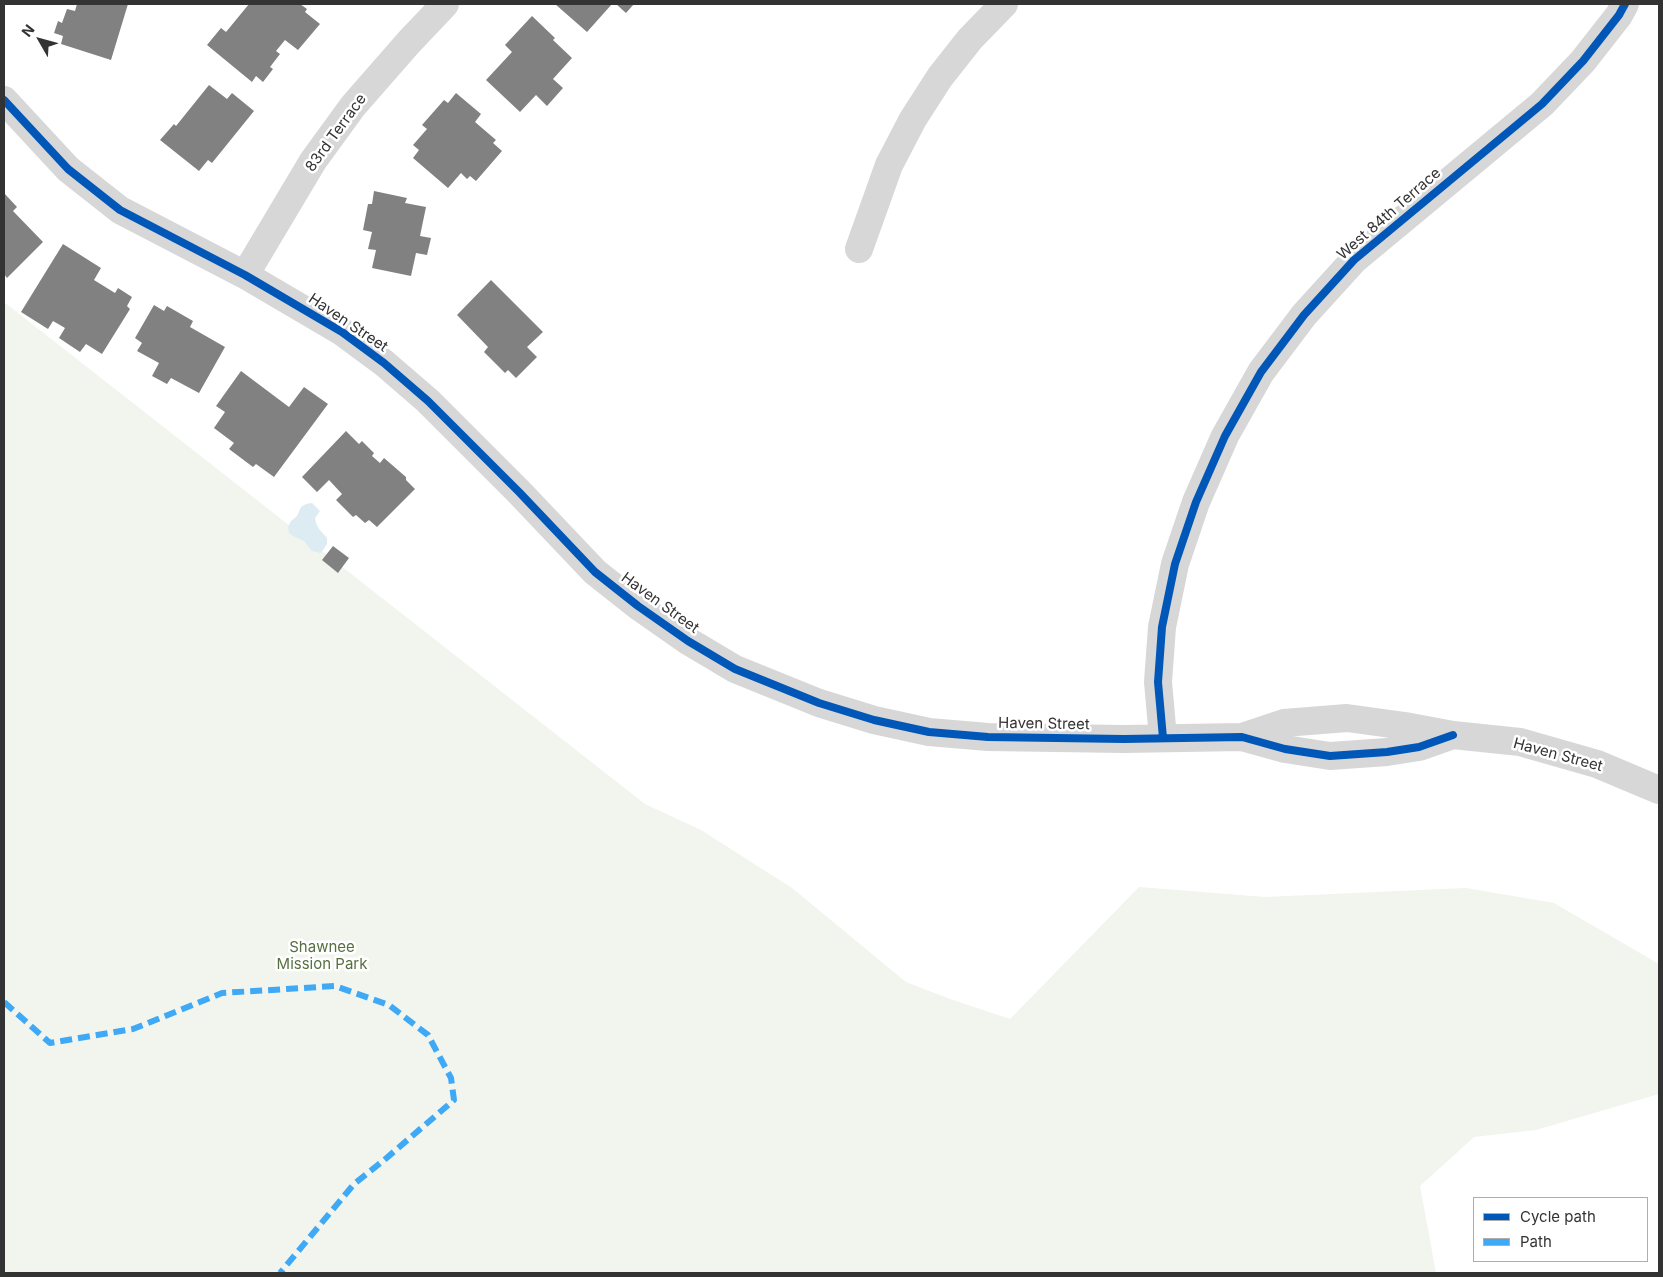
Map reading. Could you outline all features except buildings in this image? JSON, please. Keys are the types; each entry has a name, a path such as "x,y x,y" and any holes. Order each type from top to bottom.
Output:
{"street":[{"name":"83rd Terrace","path":"245,275 318,153 357,102 445,4"},
{"path":"859,249 889,165 913,119 940,77 970,39 1004,4"},
{"name":"West 84th Terrace","path":"1163,738 1158,682 1162,627 1176,564 1196,502 1226,436 1261,372 1304,315 1354,260 1542,104 1583,61 1619,15 1625,4"},
{"name":"Haven Street","path":"4,100 68,169 120,210 245,275 342,332 384,363 438,412 519,492 595,572 638,606 688,641 735,669 818,703 874,720 928,732 988,737 1120,739 1242,737 1285,749 1330,756 1387,752 1419,747 1453,735"},
{"name":"Haven Street","path":"1242,737 1284,723 1347,718 1453,735 1520,742 1597,764 1659,790"}],"green space":[{"name":"Shawnee Mission Park","path":"4,302 645,804 701,830 792,888 906,982 1010,1019 1139,887 1265,897 1466,888 1554,903 1659,964 1659,1094 1536,1130 1474,1137 1420,1186 1436,1273 4,1273"}],"shaded area":[{"path":"312,503 320,511 315,518 316,523 327,538 327,544 321,553 312,551 304,541 289,533 288,527 297,516 301,507"}],"marked path":[{"path":"4,1002 50,1043 133,1029 222,993 335,986 389,1005 428,1035 451,1078 454,1100 354,1184 280,1273"}],"cycle path":[{"path":"1163,738 1158,682 1162,627 1175,564 1196,502 1225,436 1261,372 1304,315 1354,260 1542,104 1583,61 1619,15 1625,4"},
{"path":"4,100 68,169 120,210 245,275 342,332 384,363 428,401 519,492 595,572 638,606 688,641 735,669 819,703 874,720 929,732 988,737 1124,739 1242,737 1285,749 1330,756 1387,752 1419,747 1453,735"}]}
